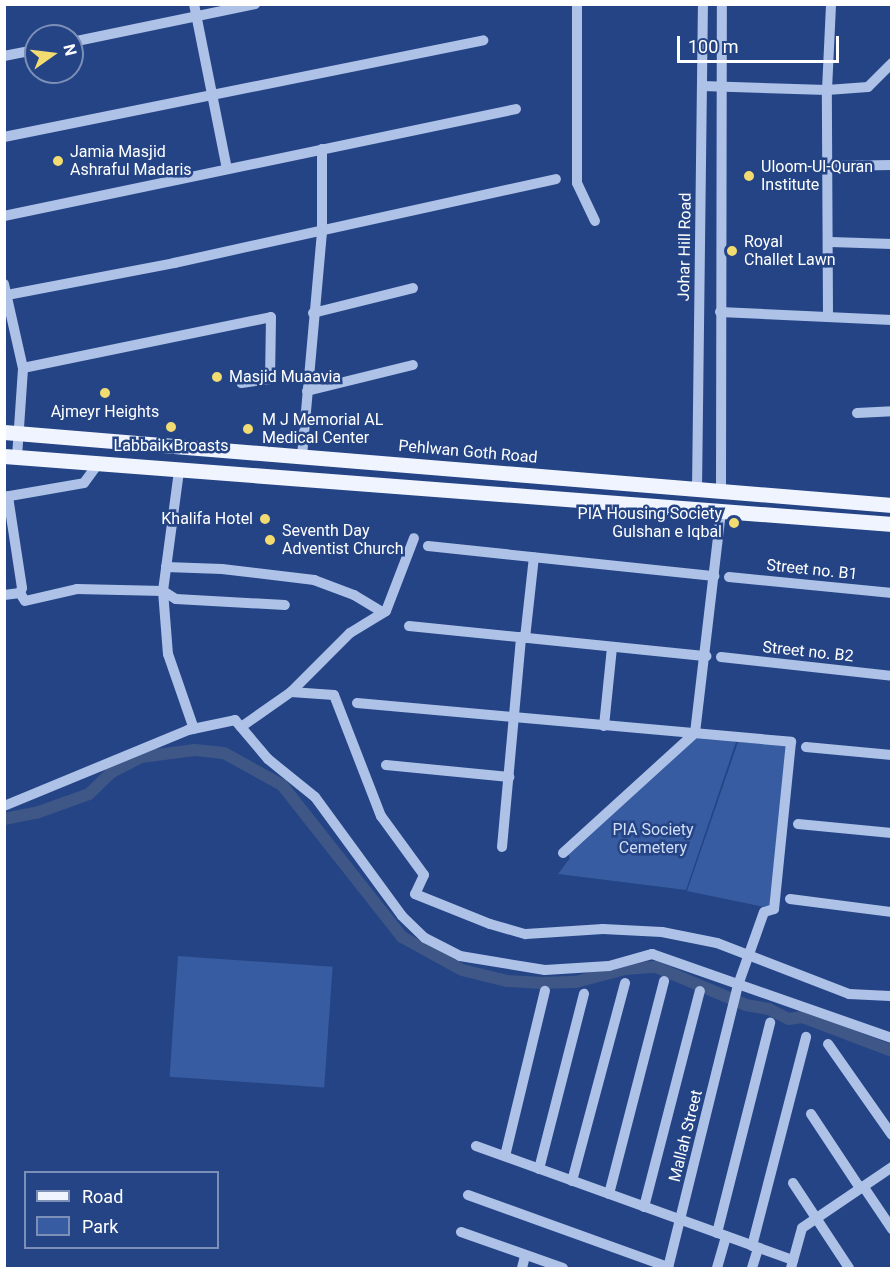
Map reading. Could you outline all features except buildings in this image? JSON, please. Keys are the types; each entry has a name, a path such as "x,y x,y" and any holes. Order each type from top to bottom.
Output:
{"main road":[{"name":"Pehlwan Goth Road","path":"11,433 891,505"},
{"path":"156,468 157,445"},
{"path":"280,477 284,455"},
{"path":"11,456 97,465 280,477 891,525"},
{"path":"627,504 630,483"},
{"path":"789,516 791,498"}],"street":[{"path":"194,4 227,169"},
{"path":"84,39 255,4"},
{"path":"577,4 577,183 595,220"},
{"name":"Johar Hill Road","path":"697,490 703,4"},
{"path":"721,492 722,4"},
{"path":"828,315 831,242 827,90 831,4"},
{"path":"4,137 483,40"},
{"path":"4,56 24,52"},
{"path":"702,86 827,90 868,87 889,71"},
{"path":"4,216 516,109"},
{"path":"302,456 322,231 322,149"},
{"path":"830,166 891,165"},
{"path":"7,295 322,231 556,179"},
{"path":"831,242 891,244"},
{"path":"4,284 23,368 11,433 11,456"},
{"path":"314,313 413,288"},
{"path":"720,312 828,315 891,320"},
{"path":"23,368 271,317 270,380 241,382"},
{"path":"307,391 413,365"},
{"path":"857,413 891,411"},
{"path":"97,465 84,483 6,497 20,593 25,601 76,589 163,591 176,599 285,605"},
{"path":"179,471 163,591 168,654 194,729"},
{"path":"563,853 695,733 706,656 721,513"},
{"path":"241,726 291,692 350,633 382,612 414,538"},
{"path":"428,546 714,576"},
{"path":"502,848 523,637 534,557"},
{"path":"166,567 222,569 314,580 354,595 382,612"},
{"name":"Street no. B1","path":"729,577 891,593"},
{"path":"4,595 20,593"},
{"path":"409,626 706,656"},
{"path":"604,726 612,647"},
{"name":"Street no. B2","path":"721,657 891,676"},
{"path":"291,692 334,695 381,816 424,874 414,894 490,924 526,934 603,929 662,932 750,954 849,994 890,996"},
{"path":"357,703 515,715 604,726 695,733"},
{"path":"4,806 18,797 80,777 194,729 235,720 268,759 315,797 402,916 425,938 460,956 545,970 609,966 652,954 737,990 891,1038"},
{"name":"Mallah Street","path":"668,1268 737,990 764,912 774,909 791,742 695,733"},
{"path":"806,747 891,755"},
{"path":"386,765 508,777"},
{"path":"798,824 891,833"},
{"path":"790,899 891,912"},
{"path":"609,1194 664,981"},
{"path":"572,1181 625,983"},
{"path":"505,1156 545,991"},
{"path":"644,1207 700,992"},
{"path":"539,1169 584,994"},
{"path":"717,1269 721,1235 770,1023"},
{"path":"752,1269 755,1247 806,1037"},
{"path":"828,1044 891,1135"},
{"path":"811,1114 891,1229"},
{"path":"476,1146 755,1247 792,1264 802,1228 891,1167"},
{"path":"793,1184 849,1269"},
{"path":"468,1195 668,1268"},
{"path":"461,1232 563,1269"},
{"path":"522,1269 525,1256"}],"green space":[{"name":"PIA Society Cemetery","path":"696,733 736,742 686,890 558,874 570,858 568,854"},
{"path":"738,742 787,746 769,908 687,891"},
{"path":"178,956 333,967 324,1088 170,1077"}],"waterway":[{"path":"4,819 36,813 89,794 112,772 141,757 195,750 224,753 282,785 402,937 462,970 507,981 543,983 576,982 625,969 656,967 746,1005 769,1009 789,1019 802,1017 892,1051"}],"place":[{"name":"Jamia Masjid Ashraful Madaris","path":"58,161"},
{"name":"Uloom-Ul-Quran Institute","path":"749,176"},
{"name":"Royal Challet Lawn","path":"732,251"},
{"name":"Masjid Muaavia","path":"217,377"},
{"name":"Ajmeyr Heights","path":"105,393"},
{"name":"Labbaik Broasts","path":"171,427"},
{"name":"M J Memorial AL Medical Center","path":"248,429"},
{"name":"Khalifa Hotel","path":"265,519"},
{"name":"PIA Housing Society Gulshan e Iqbal","path":"734,523"},
{"name":"Seventh Day Adventist Church","path":"270,540"}]}
